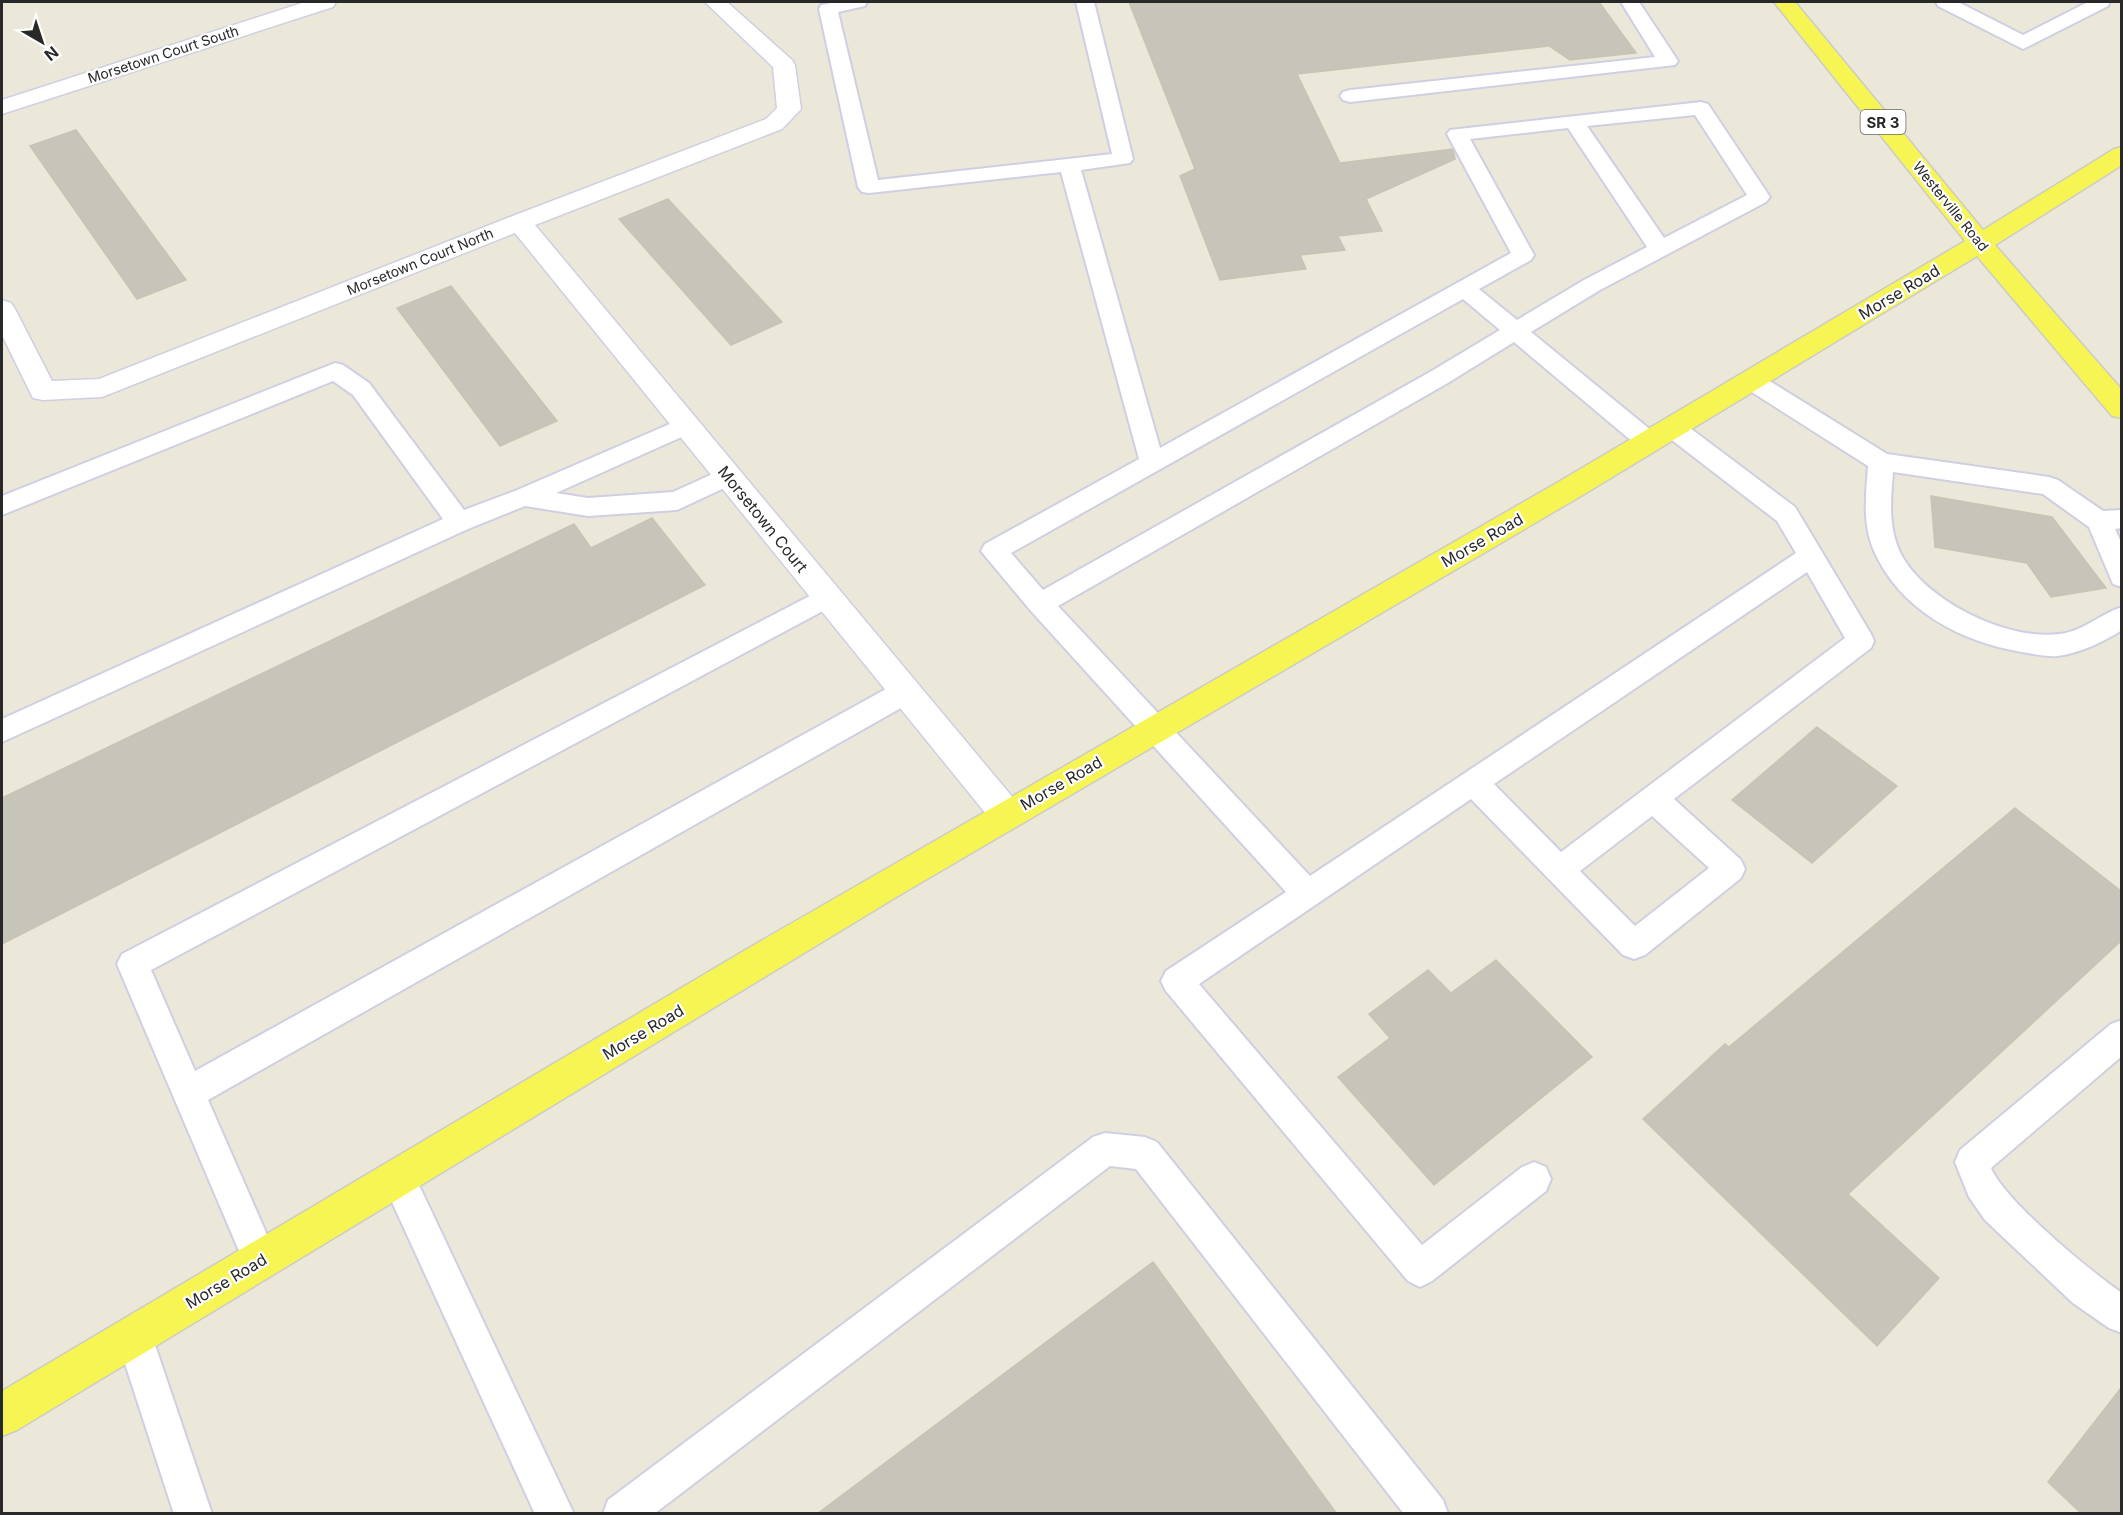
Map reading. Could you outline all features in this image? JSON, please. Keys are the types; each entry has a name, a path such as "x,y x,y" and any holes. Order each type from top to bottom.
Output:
{"main road":[{"name":"Westerville Road","path":"1784,2 1980,243 2121,409"},
{"name":"Morse Road","path":"2,1414 1006,815 1752,381 1980,243 2121,154"}],"street":[{"name":"Morsetown Court South","path":"2,107 325,2"},
{"name":"Morsetown Court North","path":"2,309 43,391 102,388 519,222 774,124 789,109 784,65 715,2"},
{"name":"Morsetown Court","path":"519,222 1006,815"}],"lane":[{"path":"858,2 828,9 869,187 1123,159 1085,2"},
{"path":"1350,96 1668,61 1630,2"},
{"path":"1945,2 2023,43 2101,2"},
{"path":"2058,2 2080,12"},
{"path":"1040,604 1516,331 1592,285 1759,197 1701,108 1457,134 1523,255 994,552 1040,604 1307,894"},
{"path":"1574,122 1660,249"},
{"path":"1069,165 1152,463"},
{"path":"1464,288 1516,331 1661,435 1786,514 1861,641 1559,870"},
{"path":"2,506 335,371 362,389 459,522"},
{"path":"1752,381 1881,462 2049,486 2110,520 2121,577"},
{"path":"2,731 459,522 524,497 686,425"},
{"path":"1881,462 1879,525 1891,557 1918,596 1936,609 1953,619 1998,636 2020,642 2057,645 2082,639 2121,617"},
{"path":"524,497 588,507 677,501 728,476"},
{"path":"1534,1179 1420,1269 1177,981 1811,556"},
{"path":"261,1260 133,964 827,597"},
{"path":"188,1093 905,692"},
{"path":"1473,782 1634,945 1730,869 1653,798"},
{"path":"2121,1035 1972,1162 1981,1185 1997,1208 2086,1290 2121,1315"},
{"path":"622,1514 1105,1149 1145,1154 1429,1514"},
{"path":"398,1178 555,1514"},
{"path":"134,1336 193,1514"}],"building":[{"path":"1129,2 1599,2 1636,53 1570,60 1549,46 1297,74 1340,163 1453,149 1455,159 1366,199 1382,231 1338,236 1345,250 1300,255 1306,269 1220,280 1180,176 1195,169"},
{"path":"76,130 186,280 137,299 30,146"},
{"path":"668,199 782,322 731,345 619,219"},
{"path":"451,286 557,421 500,446 397,308"},
{"path":"1931,496 2052,517 2106,588 2051,597 2027,563 1935,547"},
{"path":"652,518 705,585 2,944 2,798 574,524 591,548"},
{"path":"1817,727 1897,786 1812,863 1732,800"},
{"path":"2015,808 2121,891 2121,941 1848,1194 1939,1278 1877,1346 1643,1119 1725,1044 1729,1047"},
{"path":"1496,960 1592,1057 1434,1185 1338,1077 1390,1038 1369,1014 1428,970 1451,993"},
{"path":"1153,1262 1337,1514 817,1514"},
{"path":"2121,1388 2121,1514 2082,1514 2048,1482"}]}
